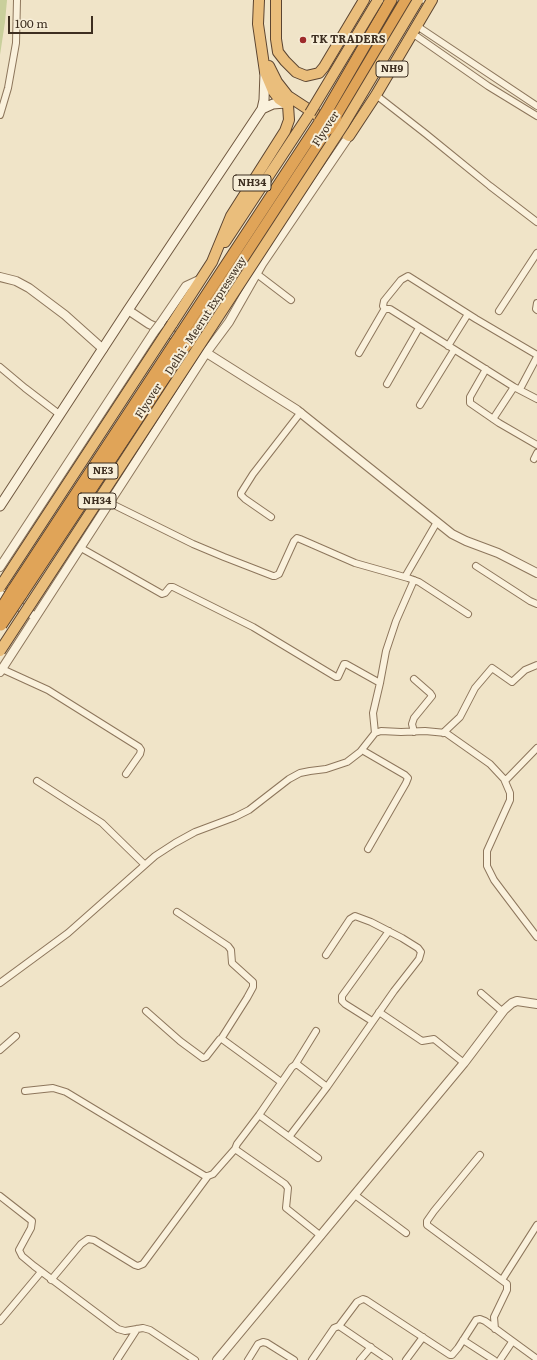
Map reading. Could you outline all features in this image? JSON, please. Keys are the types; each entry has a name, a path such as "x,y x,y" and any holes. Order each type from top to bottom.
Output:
{"highway":[{"path":"259,0 258,24 260,41 273,92 286,104"},
{"path":"276,0 276,39 278,52 284,61 296,72 306,76 319,73 324,67 364,0"},
{"name":"Flyover","path":"212,262 310,113 378,0"},
{"name":"Delhi - Meerut Expressway","path":"0,622 17,592 183,341 325,122 392,0"},
{"name":"Delhi - Meerut Expressway","path":"325,122 336,118 406,0"},
{"name":"Flyover","path":"0,651 333,140 418,0"},
{"name":"NH9","path":"349,136 376,95 432,0"},
{"path":"258,14 261,26 265,29 272,28 276,16"},
{"path":"268,71 288,96 349,136"},
{"name":"NH34","path":"201,279 212,262 231,216 285,131 289,120 286,104"},
{"name":"Flyover","path":"0,587 201,279"},
{"name":"Delhi - Meerut Expressway","path":"0,611 17,592"}],"main road":[{"path":"0,506 59,414 262,109 268,71"},
{"path":"262,109 273,104 286,104"}],"street":[{"path":"0,115 8,88 16,43 17,0"},
{"path":"415,30 473,63 537,106"},
{"path":"415,30 488,86 537,116"},
{"path":"468,71 473,63"},
{"path":"376,95 537,222"},
{"path":"126,774 140,754 141,750 139,747 48,690 1,671 206,353 229,322 257,274 349,136"},
{"path":"499,311 537,253"},
{"path":"257,274 291,300"},
{"path":"359,353 385,309 383,306 384,301 404,278 408,276 537,356 517,388 493,420"},
{"path":"0,277 16,281 29,288 65,315 103,349"},
{"path":"0,567 154,332 186,286 201,279"},
{"path":"537,303 537,310"},
{"path":"385,309 390,309 454,350 537,399"},
{"path":"128,310 149,324 206,353 301,412 437,522 460,538 492,550 537,573"},
{"path":"448,346 468,314"},
{"path":"387,384 419,328"},
{"path":"420,405 454,350"},
{"path":"0,367 59,414"},
{"path":"486,369 469,400 472,406 493,420 537,445"},
{"path":"271,517 241,495 241,493 253,474 301,412"},
{"path":"110,503 199,546 273,576 279,574 294,541 297,538 355,563 414,580 468,614"},
{"path":"405,577 437,522"},
{"path":"80,548 162,594 165,594 170,587 173,587 253,627 336,677 338,677 344,664 346,664 380,683"},
{"path":"476,566 537,604"},
{"path":"375,733 372,713 386,651 393,628 414,580"},
{"path":"0,594 36,617"},
{"path":"0,622 27,631"},
{"path":"443,733 460,717 465,709 469,697 492,668 512,682 525,670 537,665"},
{"path":"414,679 430,692 432,696 414,718 412,724 414,732"},
{"path":"0,983 68,933 155,856 174,843 195,832 235,817 249,810 295,776 310,770 326,769 340,765 353,758 362,750 375,733 381,731 425,731 443,733 490,764 505,781 510,793 510,800 487,851 487,866 494,880 537,937"},
{"path":"505,781 537,748"},
{"path":"362,750 408,778 368,849"},
{"path":"37,781 102,823 145,865"},
{"path":"146,1011 180,1041 203,1058 206,1057 221,1038 247,998 252,987 253,982 232,963 230,948 177,912"},
{"path":"289,1137 327,1087 378,1012 419,959 422,952 418,948 389,931 355,916 352,918 326,955"},
{"path":"372,1021 345,1004 342,1001 342,996 389,931"},
{"path":"481,993 503,1012"},
{"path":"217,1360 464,1063 503,1012 512,1003 517,1001 537,1004"},
{"path":"378,1012 422,1041 434,1040 464,1063"},
{"path":"50,1280 81,1244 88,1240 94,1240 135,1266 143,1264 208,1176 213,1174 235,1149 281,1082 295,1065 316,1031"},
{"path":"0,1050 16,1036"},
{"path":"221,1038 281,1082"},
{"path":"295,1065 299,1066 327,1087"},
{"path":"25,1091 53,1088 66,1092 205,1176 208,1176"},
{"path":"259,1115 318,1158"},
{"path":"235,1149 285,1184 288,1188 286,1208 321,1236"},
{"path":"480,1155 434,1211 427,1221 427,1225 461,1252 507,1284 507,1290 494,1317 495,1329"},
{"path":"355,1195 406,1233"},
{"path":"0,1196 32,1222 31,1228 19,1250 22,1256 50,1280 118,1329 126,1331 145,1328 150,1330 195,1360"},
{"path":"502,1280 537,1225"},
{"path":"0,1321 41,1272"},
{"path":"312,1360 334,1328 339,1326 357,1302 363,1299 450,1355 454,1352 478,1319 482,1319 537,1359"},
{"path":"339,1326 389,1360"},
{"path":"117,1360 137,1329"},
{"path":"406,1360 423,1337"},
{"path":"463,1340 494,1360"},
{"path":"248,1360 258,1344 263,1342 294,1360"},
{"path":"500,1360 512,1342"},
{"path":"360,1360 371,1347"}],"green space":[{"path":"0,0 7,0 0,55"}],"place":[{"name":"TK TRADERS","path":"303,40"}]}
